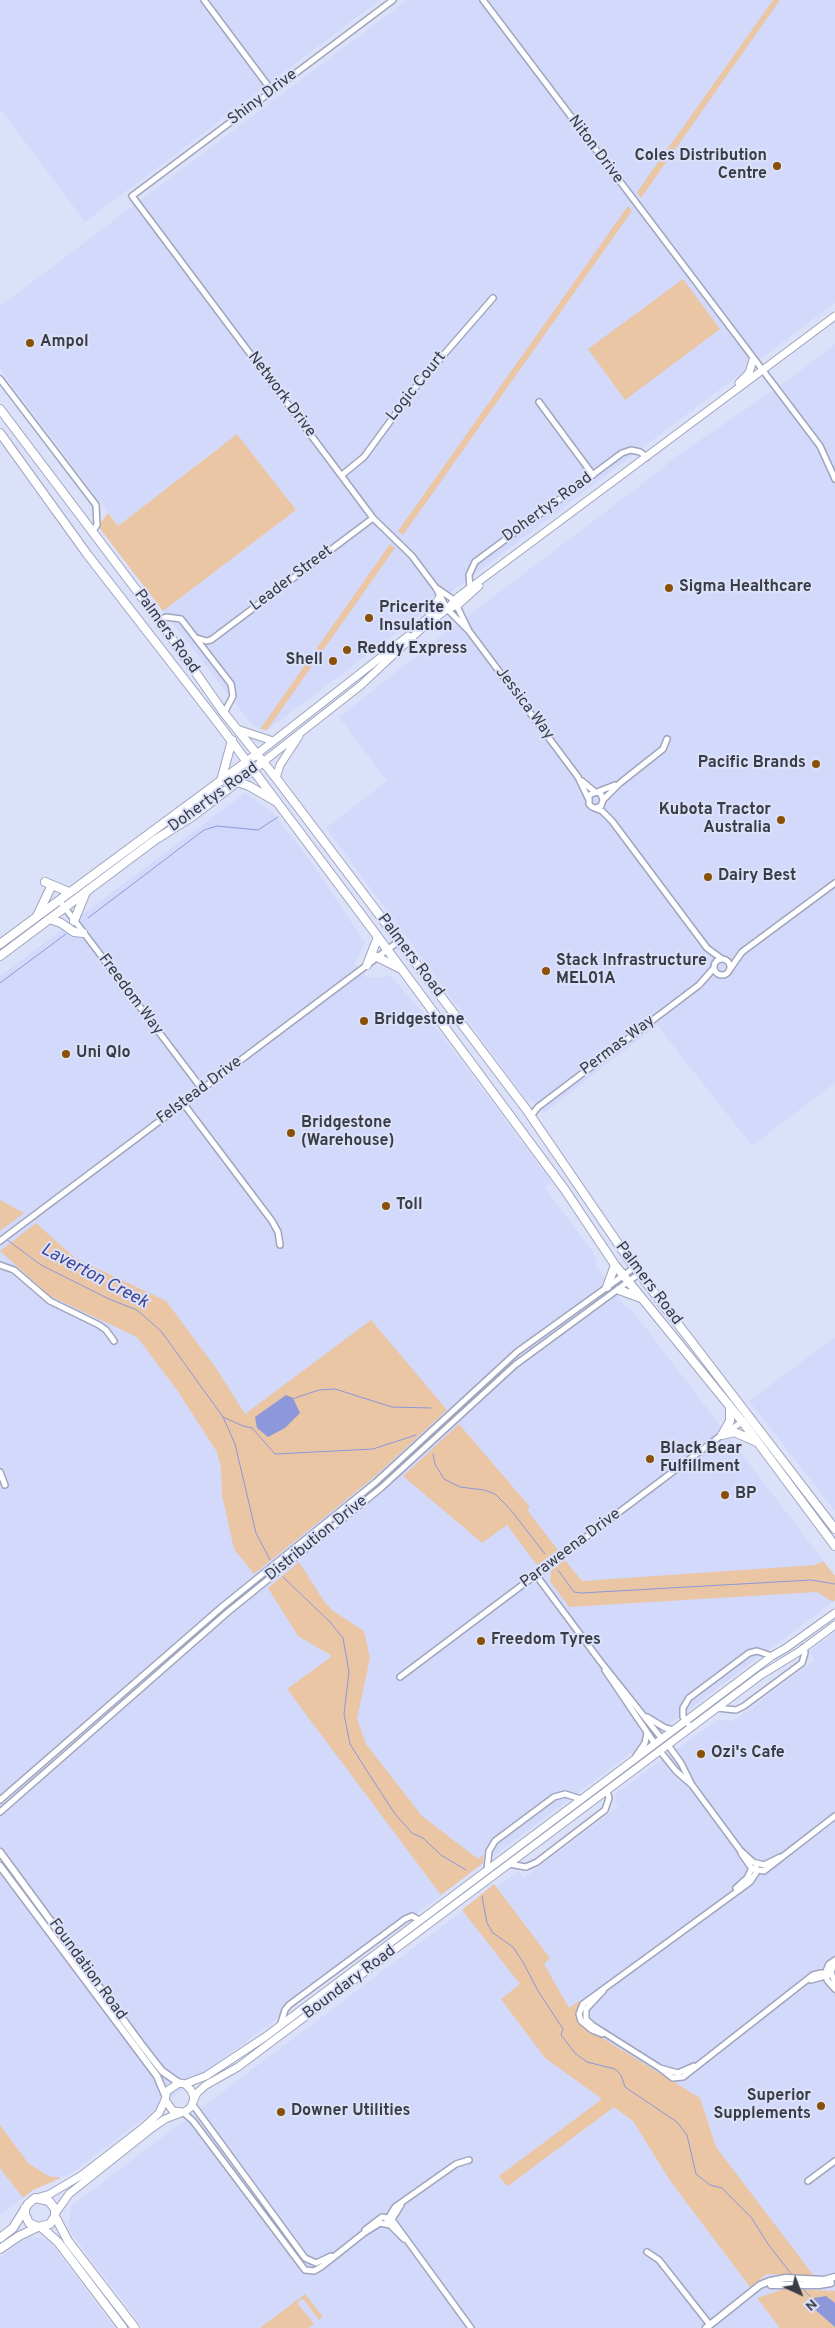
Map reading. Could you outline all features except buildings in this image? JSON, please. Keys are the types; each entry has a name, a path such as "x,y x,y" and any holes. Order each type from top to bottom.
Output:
{"main road":[{"name":"Dohertys Road","path":"456,603 470,588 835,316"},
{"path":"691,423 702,411 741,382 749,373 753,360"},
{"name":"Palmers Road","path":"0,409 159,620 237,730 276,778 526,1109 637,1270 835,1529"},
{"name":"Palmers Road","path":"0,433 93,561 232,740 378,937 565,1190 615,1265 742,1421 835,1546"},
{"name":"Dohertys Road","path":"0,956 238,782 360,686 420,630 497,569"},
{"path":"407,636 430,616 440,596"},
{"name":"Dohertys Road","path":"0,944 222,781 407,636 420,630"},
{"path":"276,778 280,765 304,729"},
{"path":"237,730 273,741"},
{"path":"222,781 232,740"},
{"path":"238,782 277,802"},
{"path":"45,882 69,892"},
{"path":"37,916 50,889"},
{"path":"74,921 87,891"},
{"path":"50,919 61,923 74,932 83,933"},
{"path":"367,965 378,937"},
{"path":"377,957 403,971"},
{"path":"607,1287 615,1265"},
{"path":"619,1290 641,1298"},
{"path":"722,1435 730,1421 730,1406"},
{"path":"722,1435 734,1432 758,1443"},
{"name":"Boundary Road","path":"182,2084 206,2076 280,2026 772,1656 835,1613"},
{"name":"Boundary Road","path":"193,2103 200,2089 238,2067 761,1675 835,1625"},
{"path":"786,1648 798,1645 804,1647"},
{"path":"662,1739 668,1745"},
{"path":"655,1744 660,1751"},
{"path":"593,1790 607,1791"},
{"path":"419,1920 425,1928"},
{"path":"0,2238 17,2223 31,2200 50,2194 82,2175 148,2124 158,2113 170,2087 182,2084 193,2094 193,2103 182,2112 165,2119 70,2194 50,2224 18,2236 0,2248"},
{"path":"165,2098 169,2108 182,2112"},
{"path":"40,2197 53,2204 55,2215 68,2240 134,2328"},
{"path":"25,2208 25,2214 29,2223 39,2227 58,2242 123,2328"}],"street":[{"path":"204,0 272,91"},
{"name":"Shiny Drive","path":"132,196 393,0"},
{"name":"Niton Drive","path":"483,0 753,360 820,446 835,479"},
{"name":"Network Drive","path":"132,196 373,518 408,551 436,588 447,609"},
{"name":"Logic Court","path":"342,475 364,457 413,390 493,298"},
{"path":"0,379 96,506 97,524 92,532"},
{"path":"539,402 593,475"},
{"name":"Dohertys Road","path":"470,588 469,575 475,562 626,450 640,452 647,456"},
{"name":"Leader Street","path":"211,640 373,518"},
{"name":"Network Drive","path":"436,588 456,603"},
{"name":"Jessica Way","path":"456,603 469,631"},
{"name":"Jessica Way","path":"447,609 469,631 578,777 588,798"},
{"path":"159,620 166,617 181,619 231,684 233,696 224,712"},
{"path":"197,638 211,640 208,646 208,653"},
{"path":"595,808 601,806 604,800 620,783 663,749 667,740"},
{"name":"Jessica Way","path":"578,777 596,792"},
{"path":"620,783 590,794 588,798 589,804 612,821 707,948 728,963 730,968"},
{"path":"596,792 601,794 612,821"},
{"path":"714,968 716,962 742,952 835,882"},
{"name":"Freedom Way","path":"59,900 202,1089"},
{"name":"Felstead Drive","path":"1,1240 399,941"},
{"path":"707,948 714,968 721,975 727,974 742,952"},
{"name":"Permas Way","path":"531,1116 538,1107 699,985 714,968"},
{"name":"Permas Way","path":"699,985 721,975"},
{"path":"183,1103 272,1221 278,1232 280,1245"},
{"name":"Permas Way","path":"526,1109 538,1107"},
{"path":"0,1265 14,1270 50,1301 106,1330 114,1341"},
{"name":"Distribution Drive","path":"0,1800 206,1620 386,1473 526,1346 607,1287 626,1279 637,1270"},
{"name":"Distribution Drive","path":"0,1812 103,1719 249,1594 391,1479 531,1352 619,1290 626,1279"},
{"path":"556,1323 562,1330"},
{"path":"543,1332 548,1340"},
{"path":"526,1346 531,1352"},
{"path":"455,1409 461,1415"},
{"path":"742,1421 745,1412"},
{"name":"Paraweena Drive","path":"400,1677 722,1435 742,1421 751,1420"},
{"path":"0,1472 5,1485"},
{"path":"386,1473 391,1479"},
{"path":"352,1501 357,1507"},
{"path":"536,1575 600,1661 662,1739"},
{"path":"243,1589 249,1594"},
{"path":"206,1620 212,1626"},
{"path":"717,1708 736,1710 744,1706 802,1663 805,1653 804,1647"},
{"path":"691,1728 685,1721 683,1708 690,1698 749,1654 757,1651 772,1656"},
{"path":"600,1661 614,1685 655,1744"},
{"path":"98,1713 103,1719"},
{"path":"643,1714 665,1728 674,1730"},
{"path":"630,1762 645,1744 647,1731"},
{"path":"668,1745 681,1763 692,1785 755,1869 768,1870 780,1857 835,1816"},
{"path":"660,1751 692,1785"},
{"path":"509,1864 526,1867 537,1862 606,1810 607,1791"},
{"path":"487,1870 489,1851 495,1842 554,1797 565,1794 581,1799"},
{"name":"Foundation Road","path":"0,1852 138,2047 157,2076 165,2098"},
{"name":"Foundation Road","path":"0,1866 138,2047 162,2071 182,2084"},
{"path":"755,1869 750,1882 587,2000 578,2014 585,2026 660,2068 673,2078 680,2078 806,1982 828,1975"},
{"path":"280,2026 285,2010 289,2006 405,1919 412,1916 419,1920"},
{"path":"828,1975 835,1961"},
{"path":"828,1975 835,1983"},
{"path":"828,1975 835,1989"},
{"path":"193,2103 305,2258 314,2264"},
{"path":"182,2112 193,2121 301,2267 311,2271 321,2267 375,2221 388,2220 403,2203 456,2164 469,2160"},
{"path":"808,2181 835,2161"},
{"path":"245,2192 252,2187"},
{"path":"388,2220 470,2328"},
{"path":"647,2252 659,2260 708,2327 760,2285 779,2279 824,2280 835,2277"},
{"path":"311,2271 314,2264 335,2254"},
{"path":"754,2291 777,2284 819,2285 835,2281"}],"shaded area":[{"path":"0,0 380,0 85,222 0,109"},
{"path":"407,0 835,0 835,303 266,731 252,725 163,611 296,510 237,434 118,526 0,369 0,306"},
{"path":"773,0 780,0 641,198 637,192"},
{"path":"628,206 632,211 403,535 398,531"},
{"path":"683,279 720,329 625,400 588,349"},
{"path":"835,344 835,1083 752,1146 657,1025 544,1113 535,1102 525,1098 326,828 387,781 339,717 449,630 666,466 665,464 784,383"},
{"path":"237,434 296,510 163,611 98,526 108,513 118,526"},
{"path":"390,544 395,548 267,730 260,729"},
{"path":"245,793 270,810 308,857 365,943 355,963 367,978 391,976 437,1029 552,1182 545,1188 593,1252 597,1263 595,1265 627,1308 632,1310 835,1576 835,1600 71,2173 33,2190 0,2215 0,976"},
{"path":"0,1200 24,1213 0,1231"},
{"path":"36,1223 75,1258 166,1301 216,1368 245,1414 371,1320 447,1410 373,1478 254,1574 234,1549 222,1495 221,1468 217,1452 177,1390 137,1337 50,1296 0,1251"},
{"path":"835,1337 835,1511 749,1401"},
{"path":"459,1424 530,1507 527,1510 558,1550 537,1565 507,1525 482,1543 403,1476"},
{"path":"565,1560 582,1581 815,1565 823,1561 835,1576 835,1600 833,1602 817,1592 569,1607 550,1581 551,1571"},
{"path":"299,1562 324,1601 333,1611 364,1631 370,1658 357,1719 366,1744 422,1816 478,1859 483,1855 483,1863 441,1895 287,1689 332,1656 298,1636 268,1588"},
{"path":"835,1632 835,2328 143,2328 68,2229 71,2206 461,1912 494,1884 497,1887 518,1871 524,1878 618,1807 614,1802 616,1800 615,1794 717,1720 733,1721 815,1660 809,1652"},
{"path":"494,1884 550,1958 544,1964 569,2008 579,2001 581,2003 577,2015 581,2025 700,2098 716,2147 814,2276 767,2274 750,2287 671,2182 633,2121 614,2107 508,2186 505,2184 499,2176 602,2099 545,2058 501,1999 520,1984 462,1910"},
{"path":"0,2125 28,2163 48,2176 61,2178 33,2190 23,2198 0,2168"},
{"path":"28,2236 48,2239 115,2328 0,2328 0,2257"},
{"path":"784,2289 835,2291 835,2328 780,2328 757,2298"},
{"path":"305,2294 323,2317 319,2320 304,2300 300,2299 298,2304 314,2324 308,2328 260,2328"}],"water":[{"path":"286,1395 293,1398 300,1413 285,1428 268,1437 257,1428 255,1417"},
{"path":"826,2296 835,2303 835,2327 811,2306 814,2298"}],"waterway":[{"path":"88,918 204,830 217,826 258,830 278,817"},
{"path":"0,983 66,934"},
{"name":"Laverton Creek","path":"6,1239 41,1265 109,1299 137,1310 161,1331 223,1417 235,1444 256,1533 270,1560"},
{"path":"292,1399 319,1390 335,1389 392,1407 431,1408"},
{"path":"223,1417 252,1428 275,1454 373,1449 416,1435"},
{"path":"433,1454 435,1464 444,1479 460,1487 484,1490 495,1494 510,1509 545,1554"},
{"path":"558,1570 574,1592 581,1593 811,1580 835,1584"},
{"name":"Laverton Creek","path":"283,1577 330,1622 343,1638 349,1672 344,1714 350,1744 395,1814 412,1833 423,1838 441,1855 466,1870"},
{"name":"Laverton Creek","path":"482,1896 487,1923 493,1933 513,1947 538,1991 563,2029 561,2035 575,2053 587,2062 615,2069 621,2075 625,2087 677,2122 687,2135 696,2174 710,2185 722,2188 751,2217 768,2244 792,2275"},
{"name":"Laverton Creek","path":"803,2289 813,2299"}],"place":[{"name":"Coles Distribution Centre","path":"777,166"},
{"name":"Ampol","path":"30,343"},
{"name":"Sigma Healthcare","path":"669,588"},
{"name":"Pricerite Insulation","path":"369,618"},
{"name":"Reddy Express","path":"347,650"},
{"name":"Shell","path":"333,661"},
{"name":"Pacific Brands","path":"816,764"},
{"name":"Kubota Tractor Australia","path":"781,820"},
{"name":"Dairy Best","path":"708,877"},
{"name":"Stack Infrastructure MEL01A","path":"546,971"},
{"name":"Bridgestone","path":"364,1021"},
{"name":"Uni Qlo","path":"66,1054"},
{"name":"Bridgestone (Warehouse)","path":"291,1133"},
{"name":"Toll","path":"386,1206"},
{"name":"Black Bear Fulfillment","path":"650,1459"},
{"name":"BP","path":"725,1495"},
{"name":"Freedom Tyres","path":"481,1641"},
{"name":"Ozi's Cafe","path":"701,1754"},
{"name":"Superior Supplements","path":"821,2106"},
{"name":"Downer Utilities","path":"281,2112"}]}
